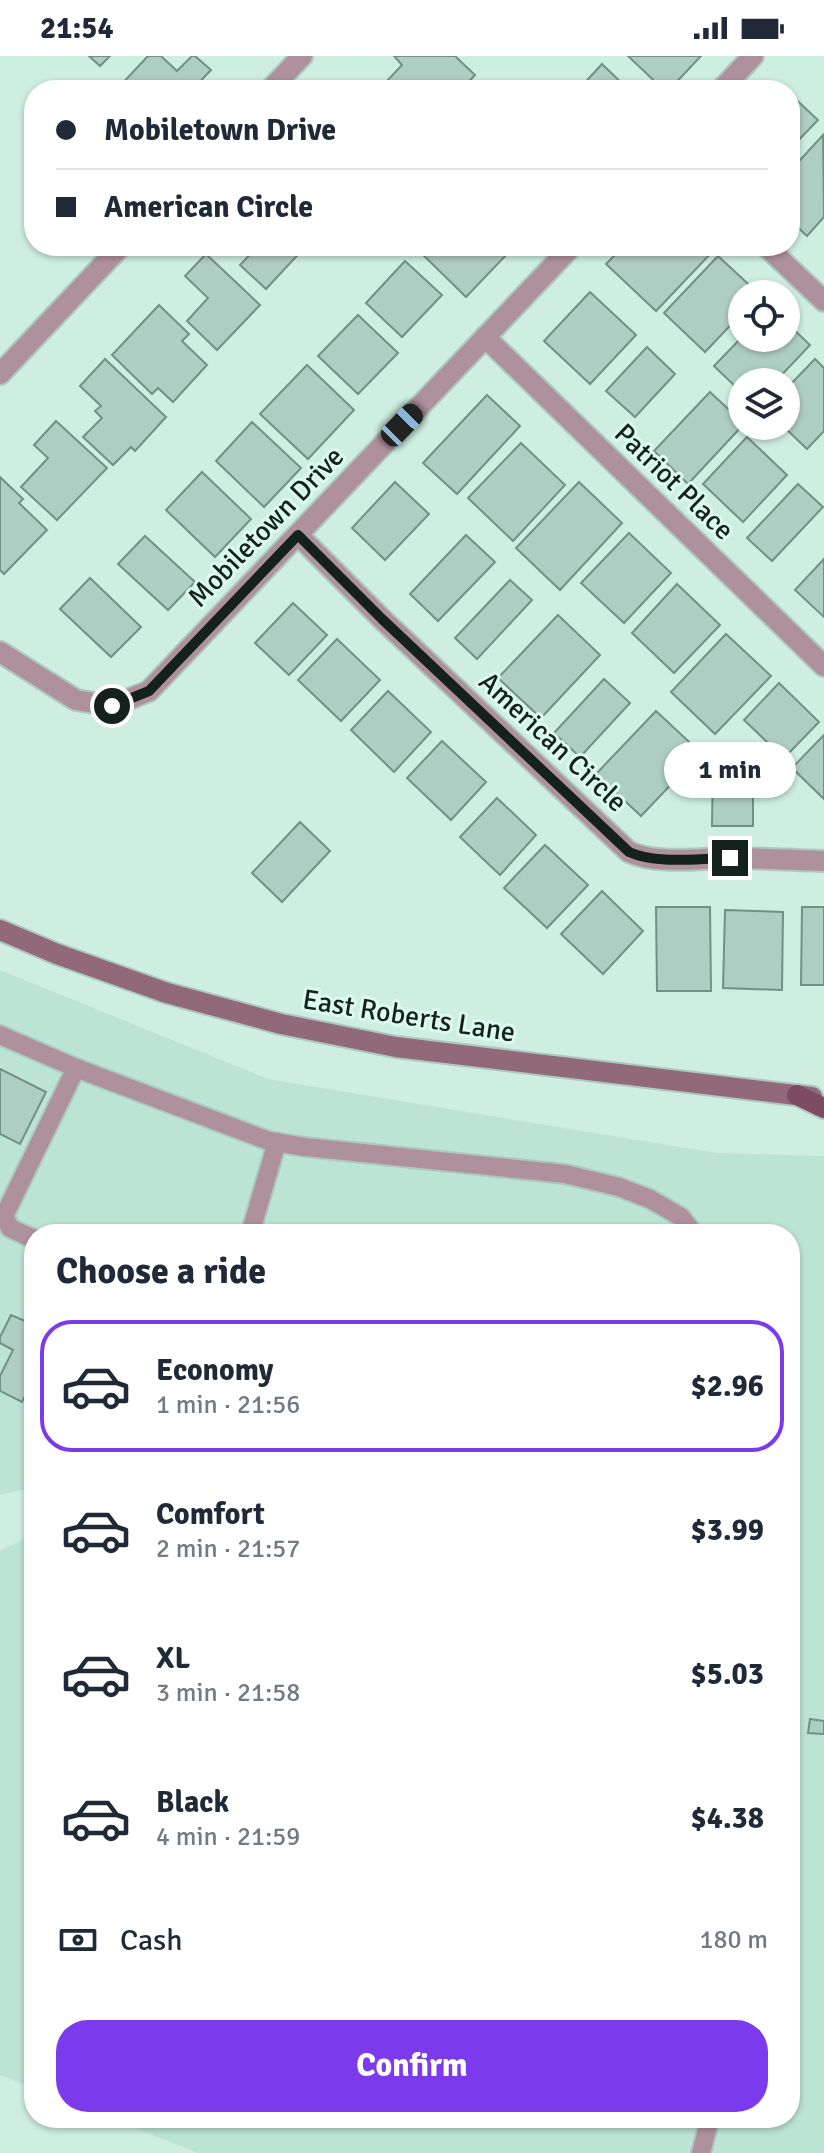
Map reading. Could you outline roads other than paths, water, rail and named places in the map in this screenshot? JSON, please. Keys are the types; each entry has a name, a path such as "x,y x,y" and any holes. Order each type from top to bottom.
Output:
{"main road":[{"name":"East Roberts Lane","path":"0,930 167,993 281,1024 396,1047 824,1098"},
{"path":"797,1095 824,1108"}],"street":[{"path":"730,80 753,56"},
{"path":"278,80 297,58"},
{"path":"0,374 112,256"},
{"name":"Mobiletown Drive","path":"0,652 76,700 112,706 149,691 562,256"},
{"path":"777,256 824,301"},
{"name":"Patriot Place","path":"485,337 824,666"},
{"name":"American Circle","path":"298,535 382,619 629,852 640,857 670,859 824,861"}],"lane":[{"path":"0,1035 76,1068 277,1142 565,1174 619,1187 650,1199 681,1217 686,1224"},
{"path":"24,1234 10,1228 4,1216 76,1068"},
{"path":"253,1224 277,1142"},
{"path":"701,2153 707,2128"}]}
